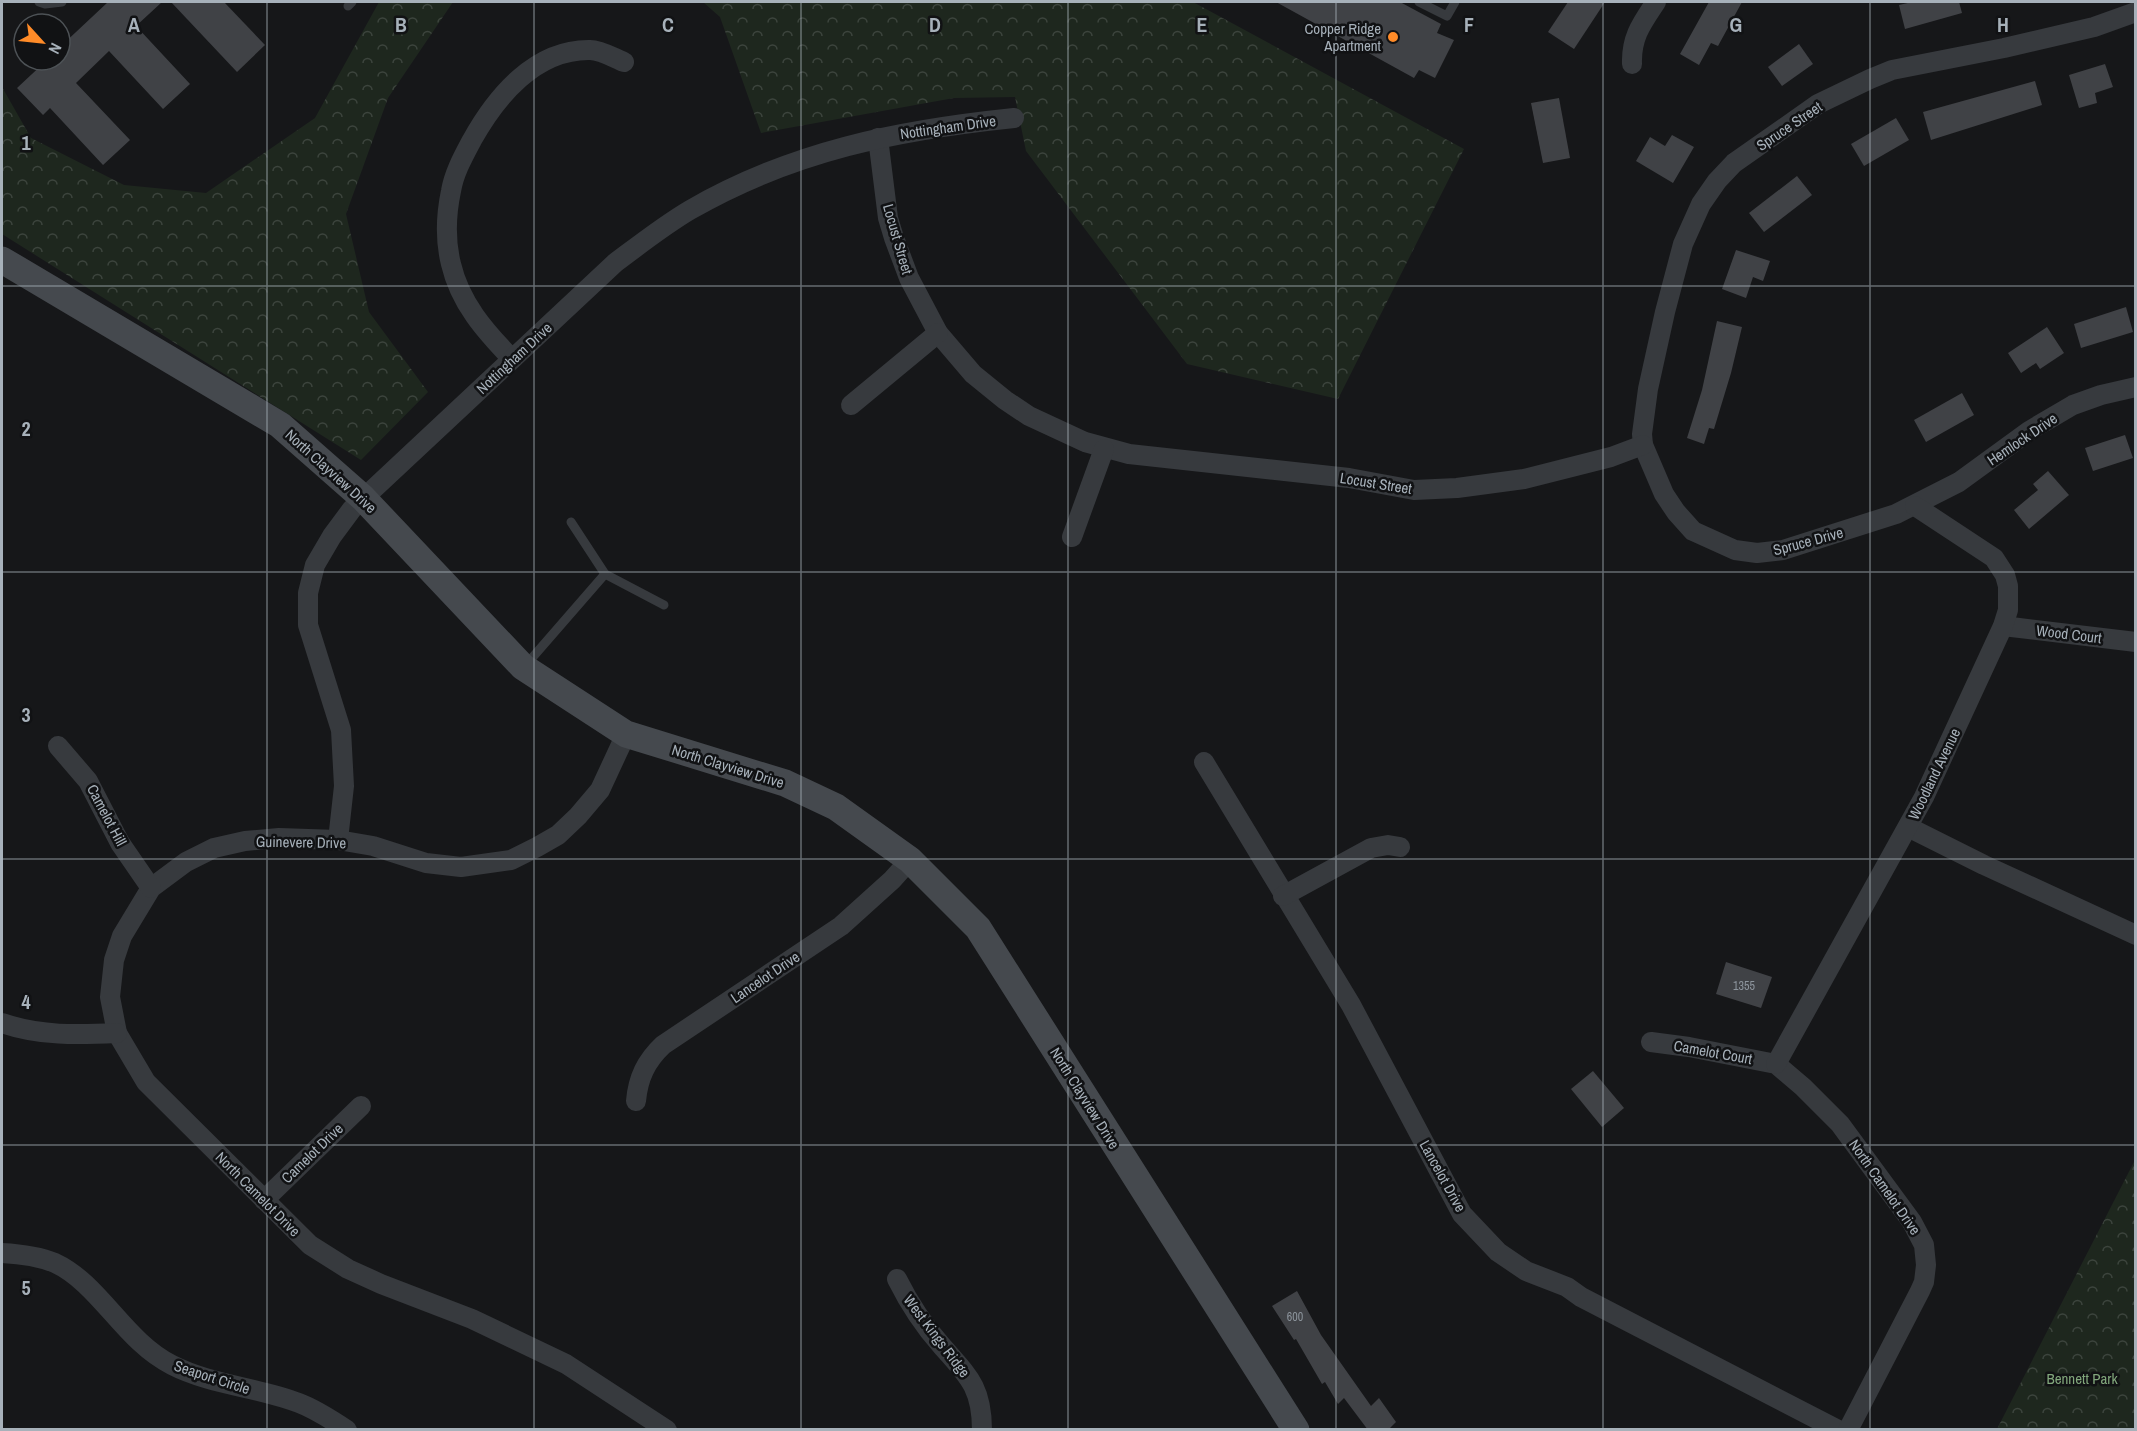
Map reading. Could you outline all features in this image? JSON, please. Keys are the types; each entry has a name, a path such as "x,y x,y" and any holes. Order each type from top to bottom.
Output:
{"street":[{"path":"1632,64 1631,50 1637,32 1656,2"},
{"name":"Spruce Street","path":"1643,445 1642,434 1648,389 1683,244 1701,204 1717,181 1734,163 1818,104 1892,70 2004,48 2094,27 2136,12"},
{"path":"512,359 486,333 471,312 459,288 451,264 447,239 447,214 451,189 460,163 492,107 510,86 530,70 551,58 570,52 592,50 624,62"},
{"name":"Nottingham Drive","path":"338,840 344,786 341,730 308,625 308,593 315,565 352,509 615,263 654,233 688,211 761,174 809,156 878,138 947,125 1014,118"},
{"name":"Locust Street","path":"878,138 888,218 894,238 909,278 938,333 973,374 1005,400 1084,442 1129,454 1349,478 1414,490 1457,488 1524,479 1611,457 1643,445"},
{"name":"North Clayview Drive","path":"2,260 280,425 363,498 523,668 626,734 793,787 836,807 910,860 978,928 1296,1430"},
{"path":"851,405 938,333"},
{"name":"Hemlock Drive","path":"1915,506 1959,482 2029,431 2073,405 2101,395 2136,387"},
{"name":"Spruce Drive","path":"1643,445 1664,494 1676,512 1694,531 1735,550 1757,553 1783,550 1823,536 1856,528 1915,506"},
{"path":"1072,537 1104,449"},
{"name":"Woodland Avenue","path":"1776,1064 1934,777 2003,626 2008,610 2008,586 2005,575 1994,558 1915,506"},
{"name":"Wood Court","path":"2003,626 2136,642"},
{"name":"Guinevere Drive","path":"117,1033 110,997 114,960 122,936 151,888 186,862 214,848 245,841 279,838 338,840 373,846 426,862 461,867 510,860 558,835 578,816 600,790 626,734"},
{"name":"Camelot Hill","path":"58,746 88,781 120,843 151,888"},
{"name":"Lancelot Drive","path":"1204,762 1351,1005 1462,1214 1498,1251 1526,1271 1567,1287 1838,1430"},
{"path":"1908,827 1984,865 2136,935"},
{"path":"1283,896 1371,848 1388,845 1400,846"},
{"name":"Lancelot Drive","path":"636,1101 640,1076 654,1053 663,1045 841,926 892,880 910,860"},
{"path":"2,1023 43,1033 74,1035 117,1033"},
{"name":"North Camelot Drive","path":"117,1033 122,1045 146,1082 301,1238 348,1269 472,1319 566,1364 667,1430"},
{"name":"Camelot Court","path":"1651,1042 1776,1064"},
{"name":"North Camelot Drive","path":"1776,1064 1840,1124 1912,1222 1924,1245 1926,1265 1920,1291 1848,1430"},
{"name":"Camelot Drive","path":"264,1200 361,1106"},
{"name":"Seaport Circle","path":"2,1253 30,1255 55,1263 78,1278 142,1346 171,1365 204,1377 299,1403 347,1430"},
{"name":"West Kings Ridge","path":"897,1279 920,1318 968,1375 982,1411 982,1430"}],"lane":[{"path":"39,2 45,4 62,2"},
{"path":"1419,2 1447,16 1455,2"},
{"path":"571,522 605,574 664,605"},
{"path":"523,668 605,574"}],"green space":[{"path":"379,2 453,2 388,98 346,214 369,312 428,392 361,460 2,234 2,87 31,138 124,185 206,193 315,118"},
{"path":"703,2 1193,2 1464,149 1338,399 1187,364 1026,151 1015,97 954,98 761,133 720,17"},
{"name":"Bennett Park","path":"2135,1160 2135,1429 1997,1429"}],"building":[{"path":"108,2 162,2 136,26 190,84 163,109 109,51 76,83 130,140 103,165 50,108 43,115 17,88 34,72 72,72 72,36"},
{"path":"171,2 224,2 265,45 237,72"},
{"name":"Copper Ridge Apartment","path":"1276,2 1400,2 1441,24 1437,33 1454,40 1435,78 1419,70 1414,78"},
{"path":"1568,2 1605,2 1574,49 1548,32"},
{"path":"1709,2 1742,2 1718,46 1711,43 1699,65 1680,54"},
{"path":"1912,2 1959,2 1962,13 1905,29 1899,5"},
{"path":"1799,44 1813,64 1782,86 1768,67"},
{"path":"2105,64 2113,87 2095,93 2097,103 2079,108 2069,75"},
{"path":"2035,81 2042,105 1931,140 1923,112"},
{"path":"1559,98 1570,158 1543,163 1531,103"},
{"path":"1896,118 1909,140 1864,166 1851,144"},
{"path":"1672,135 1694,147 1673,183 1636,161 1650,137 1665,146"},
{"path":"1797,176 1812,195 1764,232 1749,213"},
{"path":"1736,250 1770,261 1763,281 1753,277 1746,298 1722,289"},
{"path":"2126,307 2133,332 2081,348 2074,324"},
{"path":"1717,321 1742,327 1714,429 1709,428 1704,444 1687,438 1702,390"},
{"path":"2047,327 2064,353 2040,369 2036,363 2021,373 2008,353"},
{"path":"1962,393 1974,415 1926,442 1914,420"},
{"path":"2125,435 2133,458 2093,471 2085,448"},
{"path":"2048,471 2069,495 2029,529 2014,510 2038,490 2033,484"},
{"path":"1726,962 1772,977 1761,1008 1716,994"},
{"path":"1593,1071 1624,1108 1602,1127 1571,1089"},
{"path":"1297,1291 1321,1335 1371,1406 1379,1398 1396,1422 1388,1430 1368,1430 1344,1398 1338,1404 1325,1382 1322,1384 1296,1339 1294,1340 1272,1306"}],"place":[{"name":"Copper Ridge Apartment","path":"1393,37"}]}
